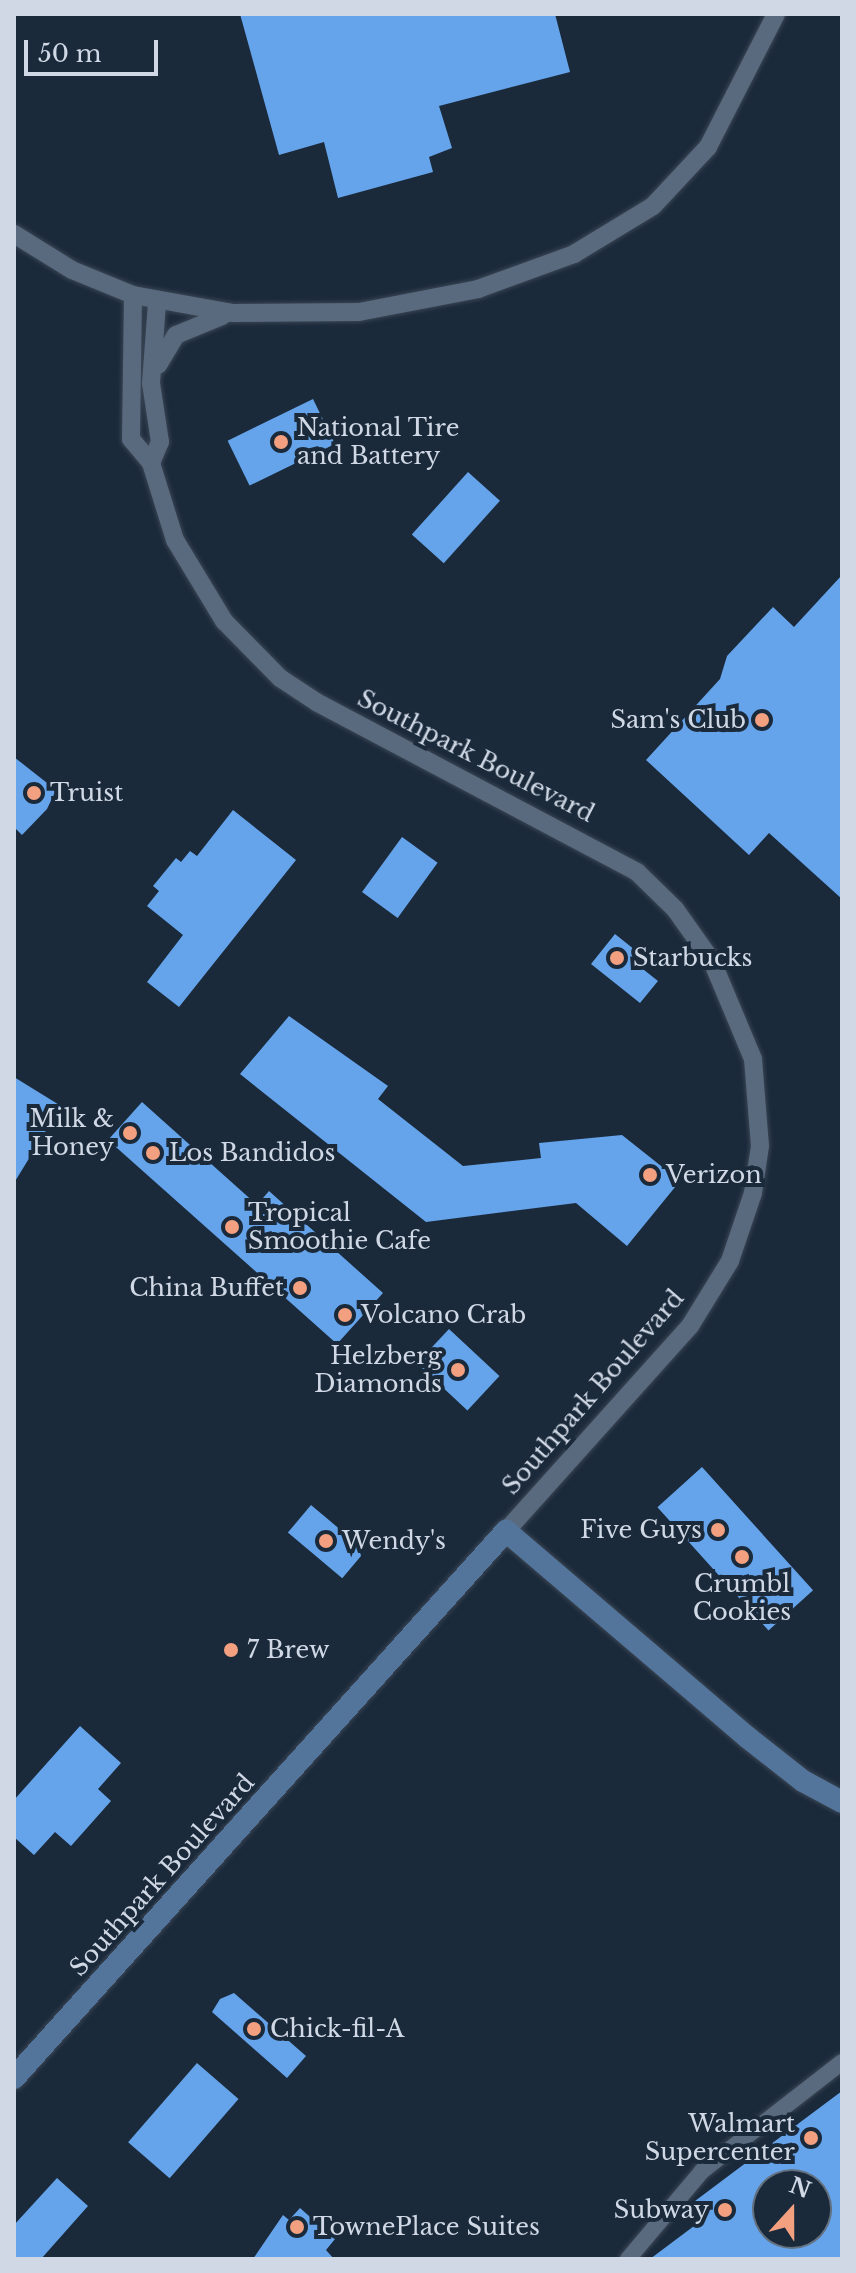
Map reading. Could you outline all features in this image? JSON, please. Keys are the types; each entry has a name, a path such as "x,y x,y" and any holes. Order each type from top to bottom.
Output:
{"main road":[{"path":"506,1531 747,1737 803,1781 842,1802"},
{"name":"Southpark Boulevard","path":"14,2078 506,1531"}],"street":[{"path":"14,234 72,270 157,303 233,313 359,312 457,295 551,264 597,242 653,206 708,147 776,14"},
{"name":"Southpark Boulevard","path":"133,295 131,439 151,463 175,540 197,582 251,651 318,703 637,872 675,909 712,961 753,1059 760,1146 753,1193 730,1261 690,1326 506,1531"},
{"name":"Southpark Boulevard","path":"151,463 160,442 151,383 157,303"},
{"path":"151,383 167,344 176,335 202,321 233,313"},
{"path":"628,2259 702,2171 842,2062"}],"building":[{"path":"240,14 555,14 570,72 439,106 452,148 429,157 433,172 338,198 324,142 279,155"},
{"name":"National Tire and Battery","path":"313,399 335,444 250,486 228,441"},
{"path":"468,472 500,501 444,563 412,534"},
{"name":"Sam's Club","path":"842,575 842,899 769,833 749,855 646,760 720,679 727,656 773,607 794,627"},
{"name":"Truist","path":"14,757 56,790 47,809 22,835 14,827"},
{"path":"233,810 296,860 179,1007 147,982 183,935 147,906 159,891 153,886 176,858 181,862 190,851 197,856"},
{"path":"402,837 438,863 398,918 362,892"},
{"path":"615,934 640,954 634,962 658,981 640,1003 591,964"},
{"path":"289,1016 388,1086 378,1099 463,1166 541,1158 539,1143 622,1135 680,1181 627,1246 576,1203 426,1222 240,1074"},
{"path":"14,1077 61,1106 14,1183"},
{"path":"142,1102 257,1205 269,1191 383,1293 337,1344 108,1140"},
{"name":"Helzberg Diamonds","path":"449,1329 499,1376 467,1410 417,1363"},
{"path":"702,1467 813,1590 768,1631 657,1507"},
{"name":"Wendy's","path":"311,1505 365,1551 342,1578 288,1533"},
{"path":"80,1726 121,1763 98,1789 111,1801 71,1846 55,1832 34,1855 14,1837 14,1800"},
{"name":"Chick-fil-A","path":"234,1993 306,2056 287,2078 212,2012 220,1999"},
{"path":"197,2063 239,2099 170,2178 128,2142"},
{"name":"Walmart Supercenter","path":"842,2091 842,2259 650,2259 702,2220 691,2204"},
{"path":"57,2178 88,2206 41,2259 14,2259 14,2225"},
{"name":"TownePlace Suites","path":"300,2208 335,2239 326,2250 334,2259 253,2259 283,2215 289,2220"}],"place":[{"name":"National Tire and Battery","path":"281,442"},
{"name":"Sam's Club","path":"762,720"},
{"name":"Truist","path":"34,793"},
{"name":"Starbucks","path":"617,958"},
{"name":"Milk & Honey","path":"130,1133"},
{"name":"Los Bandidos","path":"153,1153"},
{"name":"Verizon","path":"650,1175"},
{"name":"Tropical Smoothie Cafe","path":"232,1227"},
{"name":"China Buffet","path":"300,1288"},
{"name":"Volcano Crab","path":"345,1315"},
{"name":"Helzberg Diamonds","path":"458,1370"},
{"name":"Five Guys","path":"718,1530"},
{"name":"Wendy's","path":"326,1541"},
{"name":"Crumbl Cookies","path":"742,1557"},
{"name":"7 Brew","path":"231,1650"},
{"name":"Chick-fil-A","path":"254,2029"},
{"name":"Walmart Supercenter","path":"811,2138"},
{"name":"Subway","path":"725,2210"},
{"name":"TownePlace Suites","path":"297,2227"}]}
